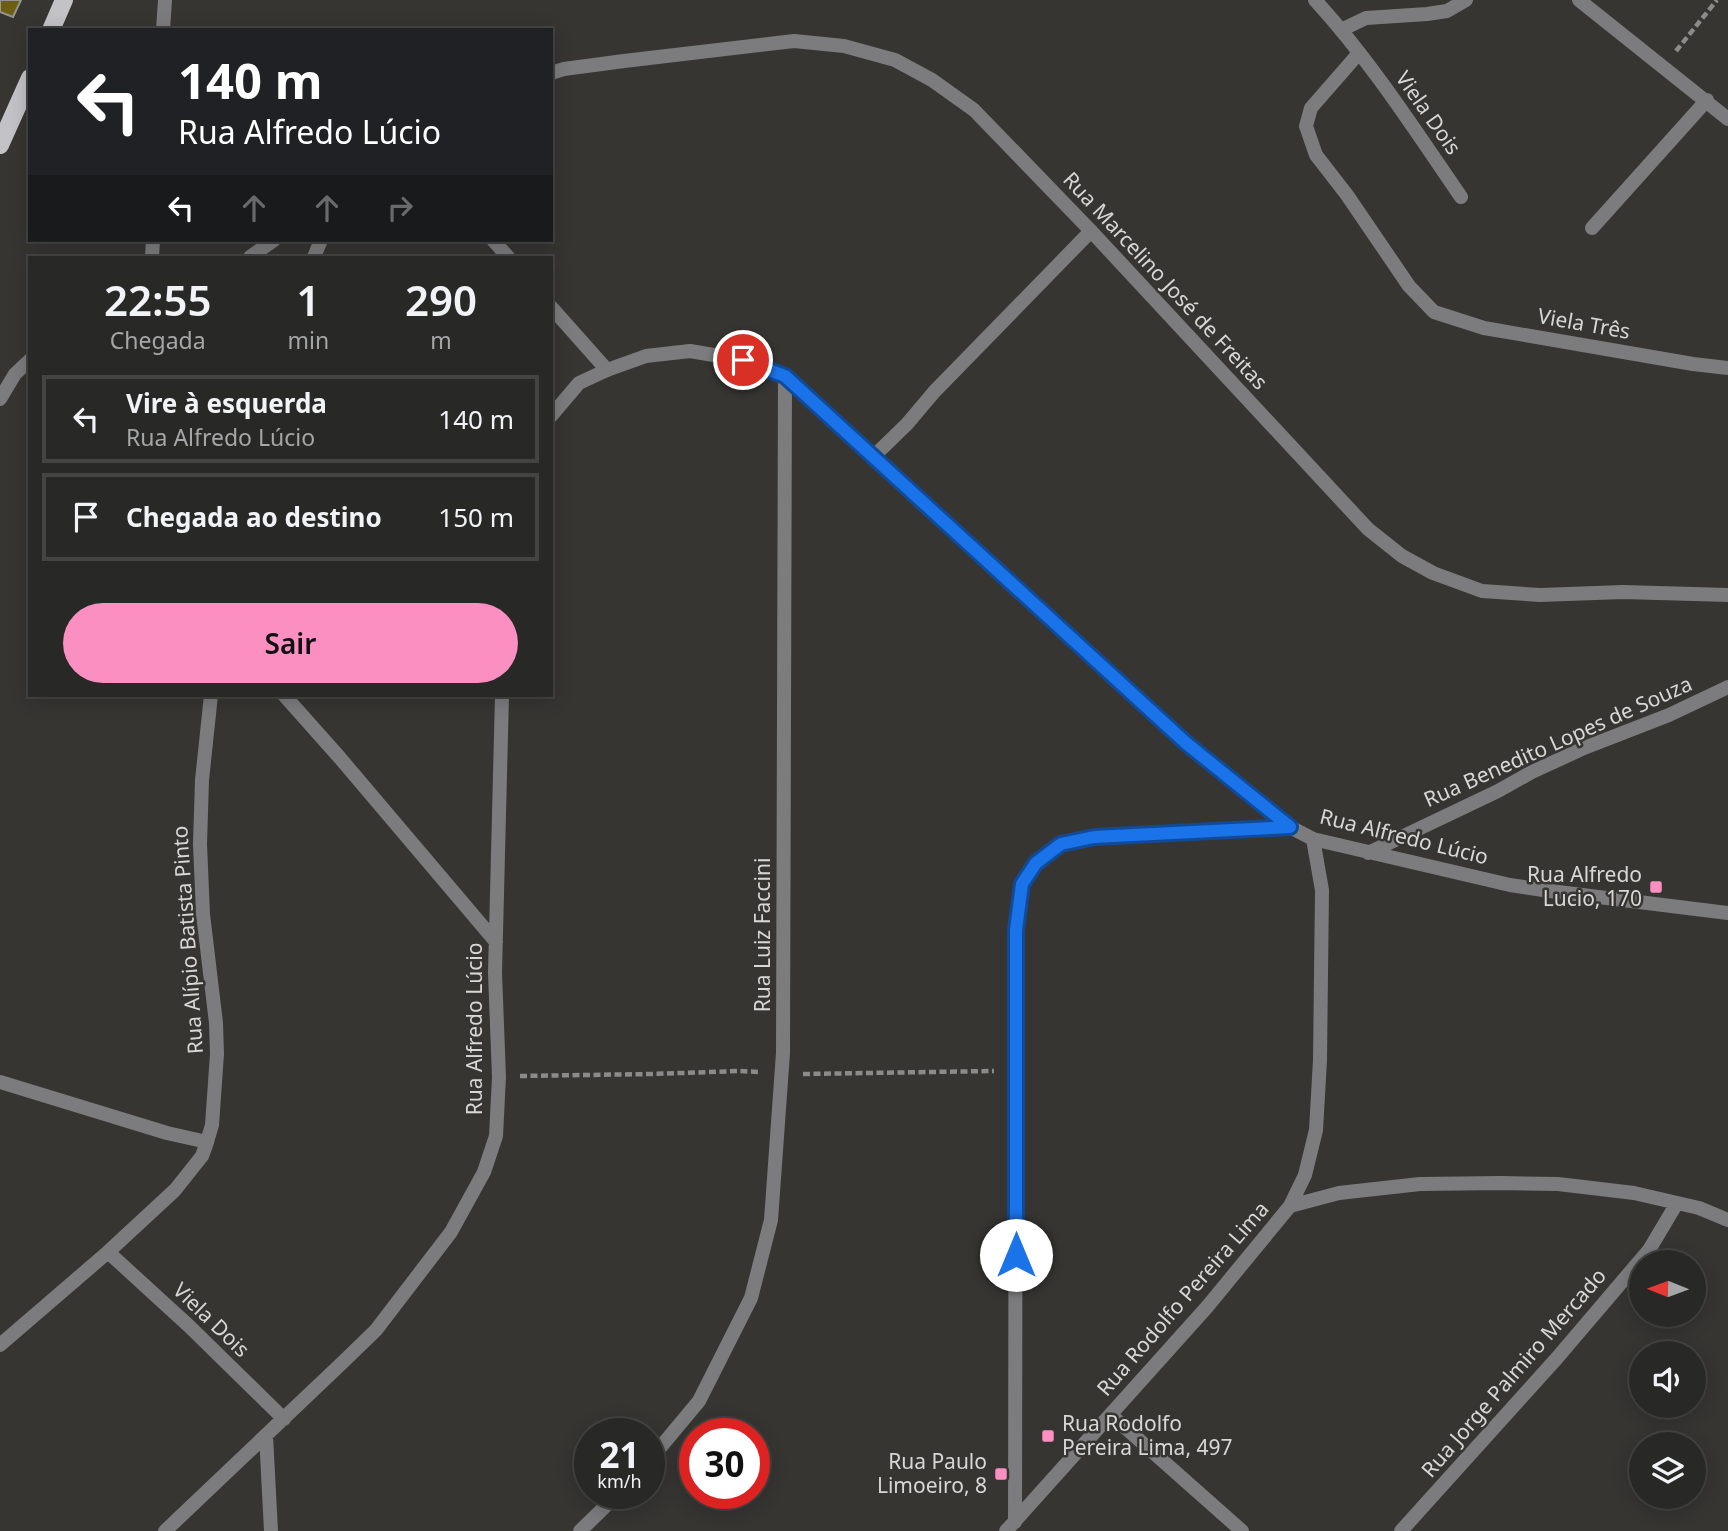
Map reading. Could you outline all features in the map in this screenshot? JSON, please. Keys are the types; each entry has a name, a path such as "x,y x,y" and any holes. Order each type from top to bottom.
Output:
{"main road":[{"path":"52,28 64,0"},
{"path":"0,145 28,82"}],"street":[{"path":"163,28 164,0"},
{"name":"Viela Dois","path":"1315,0 1401,109 1461,197"},
{"path":"1341,30 1366,18 1427,15 1447,11 1466,0"},
{"path":"1579,0 1728,118"},
{"name":"Rua Marcelino José de Freitas","path":"553,73 624,61 794,41 844,46 895,60 932,80 974,110 1091,231 1368,529 1402,556 1433,573 1482,591 1541,595 1623,592 1728,595"},
{"name":"Viela Três","path":"1359,53 1311,108 1307,127 1316,155 1409,286 1434,312 1484,328 1728,368"},
{"path":"1592,228 1707,100"},
{"path":"873,457 1091,231"},
{"path":"251,256 271,242"},
{"path":"495,242 507,256"},
{"path":"553,309 607,370"},
{"name":"Rua Alfredo Lúcio","path":"553,414 579,383 646,356 690,351 743,360 785,376 1186,743 1290,827 1313,839 1510,885 1728,913"},
{"path":"0,400 15,374 28,362"},
{"name":"Rua Luiz Faccini","path":"665,1442 699,1401 751,1298 771,1220 783,1053 785,376"},
{"name":"Rua Benedito Lopes de Souza","path":"1368,853 1584,748 1669,715 1728,687"},
{"name":"Rua Alípio Batista Pinto","path":"0,1345 175,1190 202,1156 207,1142 212,1125 217,1054 203,914 200,844 202,780 211,697"},
{"path":"286,697 496,942"},
{"name":"Rua Alfredo Lúcio","path":"165,1531 376,1330 451,1232 484,1172 496,1136 499,1077 496,942 502,697"},
{"path":"1011,1526 1017,1281 1016,930 1022,884 1036,863 1061,844 1094,837 1290,827"},
{"path":"1290,1206 1305,1175 1316,1130 1320,1074 1322,890 1313,839"},
{"path":"0,1082 167,1133 207,1142"},
{"name":"Rua Rodolfo Pereira Lima","path":"1011,1526 1206,1307 1290,1206 1339,1193 1420,1184 1558,1184 1622,1191 1699,1208 1728,1220"},
{"name":"Rua Jorge Palmiro Mercado","path":"1401,1531 1540,1378 1649,1250 1677,1203"},
{"name":"Viela Dois","path":"108,1252 284,1419"},
{"path":"1111,1415 1242,1531"},
{"path":"267,1435 271,1531"},
{"path":"580,1531 603,1509"}],"path":[{"path":"1663,69 1717,0"}],"building":[{"path":"0,0 21,0 13,17 0,12"}],"place":[{"name":"Rua Alfredo Lucio, 170","path":"1656,887"},
{"name":"Rua Rodolfo Pereira Lima, 497","path":"1048,1436"},
{"name":"Rua Paulo Limoeiro, 8","path":"1001,1474"}],"route":[{"path":"743,360 785,376 1186,743 1290,827 1094,837 1061,844 1036,863 1022,884 1016,930 1016,1255"}]}
